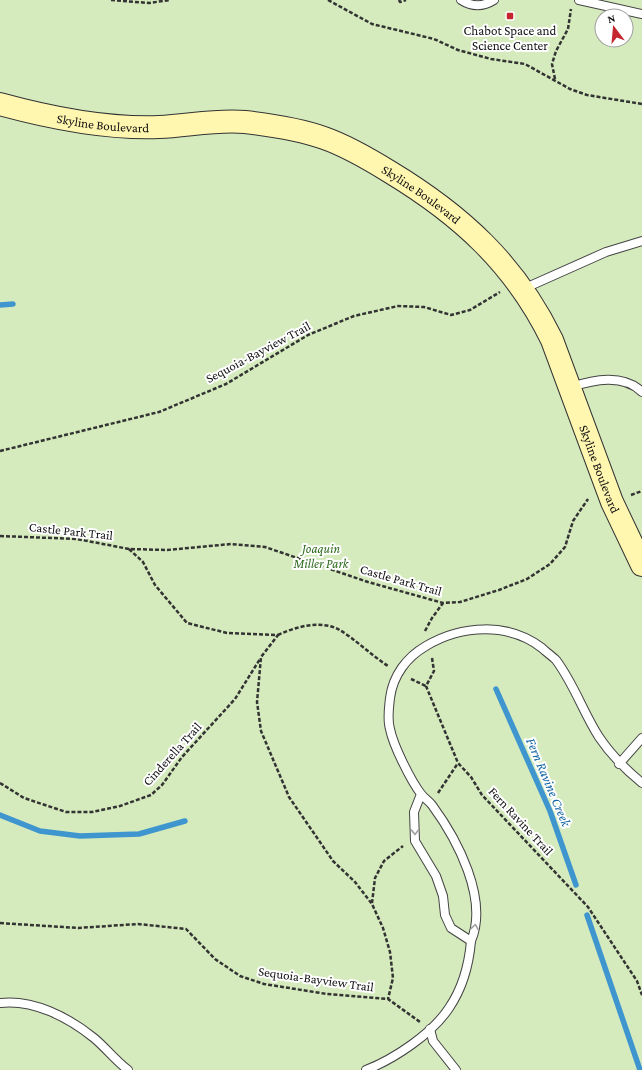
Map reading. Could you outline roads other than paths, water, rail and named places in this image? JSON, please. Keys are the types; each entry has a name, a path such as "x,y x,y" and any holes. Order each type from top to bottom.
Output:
{"main road":[{"name":"Skyline Boulevard","path":"0,104 38,114 100,124 158,127 244,122 295,130 324,138 380,166 443,206 475,234 501,261 523,289 540,316 552,340 612,502 642,565"}],"lane":[{"path":"461,0 473,5 481,5 494,0"},
{"path":"579,0 642,14"},
{"path":"523,289 606,252 642,241"},
{"path":"570,387 586,382 606,379 621,381 642,392"},
{"path":"366,1070 391,1058 430,1029 449,1008 460,986 470,960 471,942 476,930 477,915 474,891 466,865 445,824 431,804 421,794 396,748 389,728 388,709 391,689 398,672 410,657 427,645 451,635 470,630 494,629 520,635 538,645 555,659 571,683 599,736 619,764 642,783"},
{"path":"619,764 642,738"},
{"path":"421,794 414,812 415,841 436,876 443,896 445,915 452,928 471,942"},
{"path":"0,1003 13,1001 58,1014 93,1038 123,1068"},
{"path":"430,1029 434,1041 456,1070"}],"waterway":[{"path":"0,305 13,304"},
{"name":"Fern Ravine Creek","path":"496,689 550,811 576,885"},
{"path":"0,815 40,831 80,836 139,834 185,821"},
{"name":"Fern Ravine Creek","path":"587,915 640,1070"}],"place":[{"name":"Chabot Space and Science Center","path":"510,16"}],"park label":[{"name":"Joaquin Miller Park","path":"321,556"}]}
